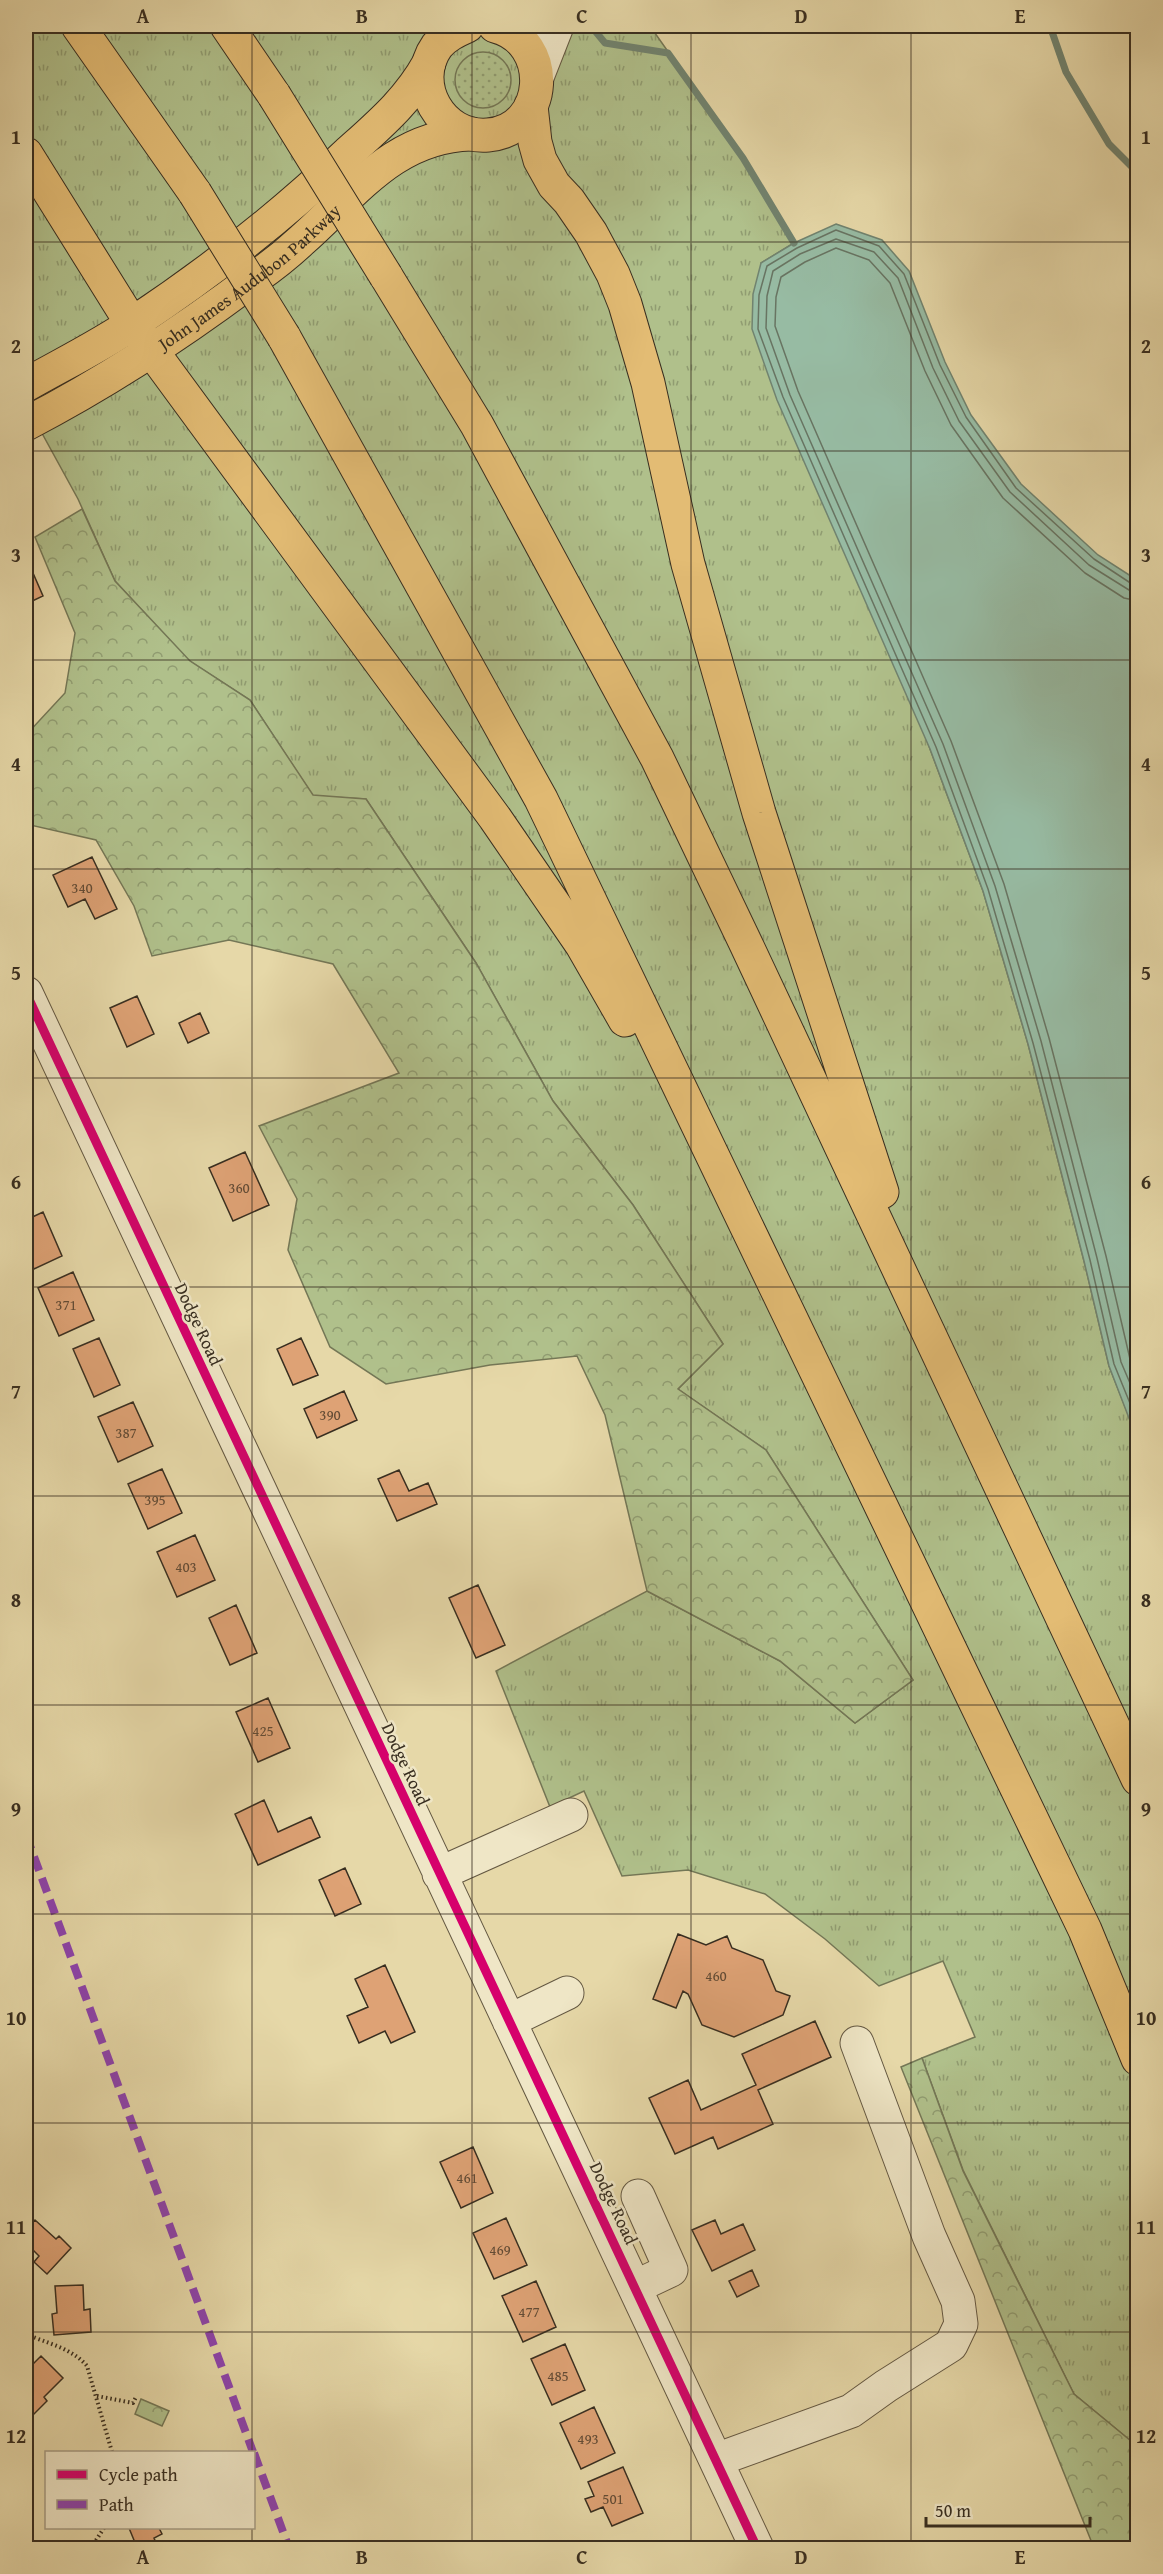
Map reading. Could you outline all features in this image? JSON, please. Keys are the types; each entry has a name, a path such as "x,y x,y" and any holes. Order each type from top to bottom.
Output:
{"main road":[{"path":"78,26 195,193 284,337 541,799 1084,1929 1137,2059"},
{"path":"227,26 274,95 477,425 657,758 922,1317 1137,1779"},
{"name":"John James Audubon Parkway","path":"26,385 132,324 256,235 297,201 396,109 412,92 437,46 451,33 467,26"},
{"path":"495,26 506,28 521,39 532,54 535,142 540,160 555,185 591,233 614,274 625,304 648,383 688,564 759,813 922,1317"},
{"path":"429,63 426,82 430,100 441,117 455,128 471,134"},
{"name":"John James Audubon Parkway","path":"26,424 109,379 267,269 302,240 371,174 388,162 425,141 471,134 489,135 506,130 521,120 534,91"},
{"path":"26,154 132,324 388,669 582,945 636,1041 702,1171 765,1266"}],"street":[{"path":"534,91 557,26"},
{"name":"Dodge Road","path":"26,993 757,2548"},
{"path":"439,1874 571,1815"},
{"path":"509,2021 567,1993"},
{"path":"716,2460 852,2412 886,2386 951,2345 961,2324 958,2301 929,2236 857,2043"},
{"path":"600,2213 645,2188 671,2270 635,2287"}],"path":[{"path":"26,2334 80,2358 87,2366 112,2451"},
{"path":"97,2396 133,2403 136,2397"},
{"path":"91,2548 103,2529"}],"green space":[{"path":"26,26 650,26 743,158 794,243 761,263 930,749 983,891 1028,1044 1109,1366 1137,1437 1137,2446 1074,2394 963,2170 922,2058 975,2037 943,1961 879,1986 825,1939 765,1894 688,1870 622,1876 584,1791 550,1807 496,1671 647,1591 780,1661 855,1723 913,1680 766,1450 678,1389 723,1344 633,1205 553,1101 476,963 366,799 313,796 250,700 189,661 115,581 78,499 26,404 26,255 30,247 26,238"},
{"path":"483,52 494,54 503,60 509,69 511,80 509,91 503,100 494,106 483,108 472,106 463,100 457,91 455,80 457,69 463,60 472,54"},
{"path":"82,509 115,581 190,661 250,700 313,795 366,799 476,963 553,1101 633,1205 723,1344 678,1389 766,1450 913,1680 855,1723 780,1661 647,1591 605,1415 577,1356 490,1365 386,1384 330,1347 288,1250 297,1199 259,1126 399,1073 333,964 229,940 152,956 134,906 96,840 30,825 26,794 26,735 65,693 75,633 35,537"},
{"path":"922,2058 963,2171 1074,2394 1137,2446 1137,2548 1094,2548 901,2067"},
{"path":"141,2399 169,2411 162,2426 135,2414"}],"water":[{"path":"836,224 882,240 909,271 945,362 971,415 1021,484 1098,555 1137,580 1137,1439 1109,1366 1028,1044 983,891 930,749 777,400 752,329 753,294 761,263 794,243"}],"building":[{"path":"26,557 43,596 26,604"},
{"path":"92,857 117,909 95,919 85,899 68,907 53,875"},
{"path":"137,996 154,1034 127,1047 110,1008"},
{"path":"200,1013 209,1033 188,1043 179,1023"},
{"path":"245,1152 269,1205 233,1221 209,1168"},
{"path":"43,1212 62,1256 34,1269 26,1251 28,1236 26,1220"},
{"path":"73,1272 94,1320 59,1336 38,1288"},
{"path":"99,1338 120,1385 94,1397 73,1349"},
{"path":"301,1338 318,1375 293,1385 277,1349"},
{"path":"344,1391 357,1420 317,1438 304,1409"},
{"path":"133,1402 153,1446 118,1462 98,1417"},
{"path":"162,1469 182,1513 148,1529 128,1484"},
{"path":"399,1470 409,1491 428,1483 437,1504 397,1521 378,1479"},
{"path":"195,1535 215,1580 177,1597 157,1552"},
{"path":"478,1585 505,1645 476,1658 449,1598"},
{"path":"236,1605 257,1653 230,1665 209,1618"},
{"path":"268,1698 290,1748 258,1762 236,1712"},
{"path":"264,1800 278,1832 311,1817 320,1837 258,1865 235,1814"},
{"path":"345,1868 361,1904 335,1916 319,1880"},
{"path":"678,1934 706,1945 727,1936 732,1948 763,1960 776,1991 790,1996 783,2015 734,2037 702,2025 688,1994 683,1991 676,2008 653,1999"},
{"path":"385,1965 415,2032 391,2043 385,2031 359,2043 347,2016 368,2007 355,1979"},
{"path":"815,2021 831,2057 758,2090 773,2124 718,2149 713,2137 675,2154 649,2098 688,2080 701,2110 756,2085 742,2054"},
{"path":"473,2147 493,2193 461,2208 440,2162"},
{"path":"506,2218 527,2265 494,2279 473,2233"},
{"path":"35,2220 56,2239 59,2236 71,2248 47,2274 34,2262 39,2256 26,2243 26,2230"},
{"path":"715,2220 721,2234 743,2224 755,2250 712,2271 692,2230"},
{"path":"752,2270 759,2286 737,2297 729,2281"},
{"path":"536,2281 556,2327 523,2342 502,2296"},
{"path":"83,2285 84,2310 90,2309 91,2332 54,2335 52,2314 57,2313 55,2286"},
{"path":"565,2344 585,2390 552,2405 531,2359"},
{"path":"41,2356 63,2378 44,2397 47,2401 34,2414 26,2406 26,2371"},
{"path":"594,2407 615,2453 581,2469 560,2423"},
{"path":"623,2467 643,2513 612,2526 603,2507 591,2512 585,2499 594,2496 588,2482"},
{"path":"129,2529 160,2529 162,2534 154,2538 158,2548 131,2548 136,2545"}],"waterway":[{"path":"591,26 605,43 668,53 743,158 794,243"},
{"path":"1050,26 1066,72 1109,144 1138,173"}],"marked path":[{"path":"26,1835 253,2451"},
{"path":"255,2456 289,2548"}],"cycle path":[{"path":"26,993 757,2548"}]}
